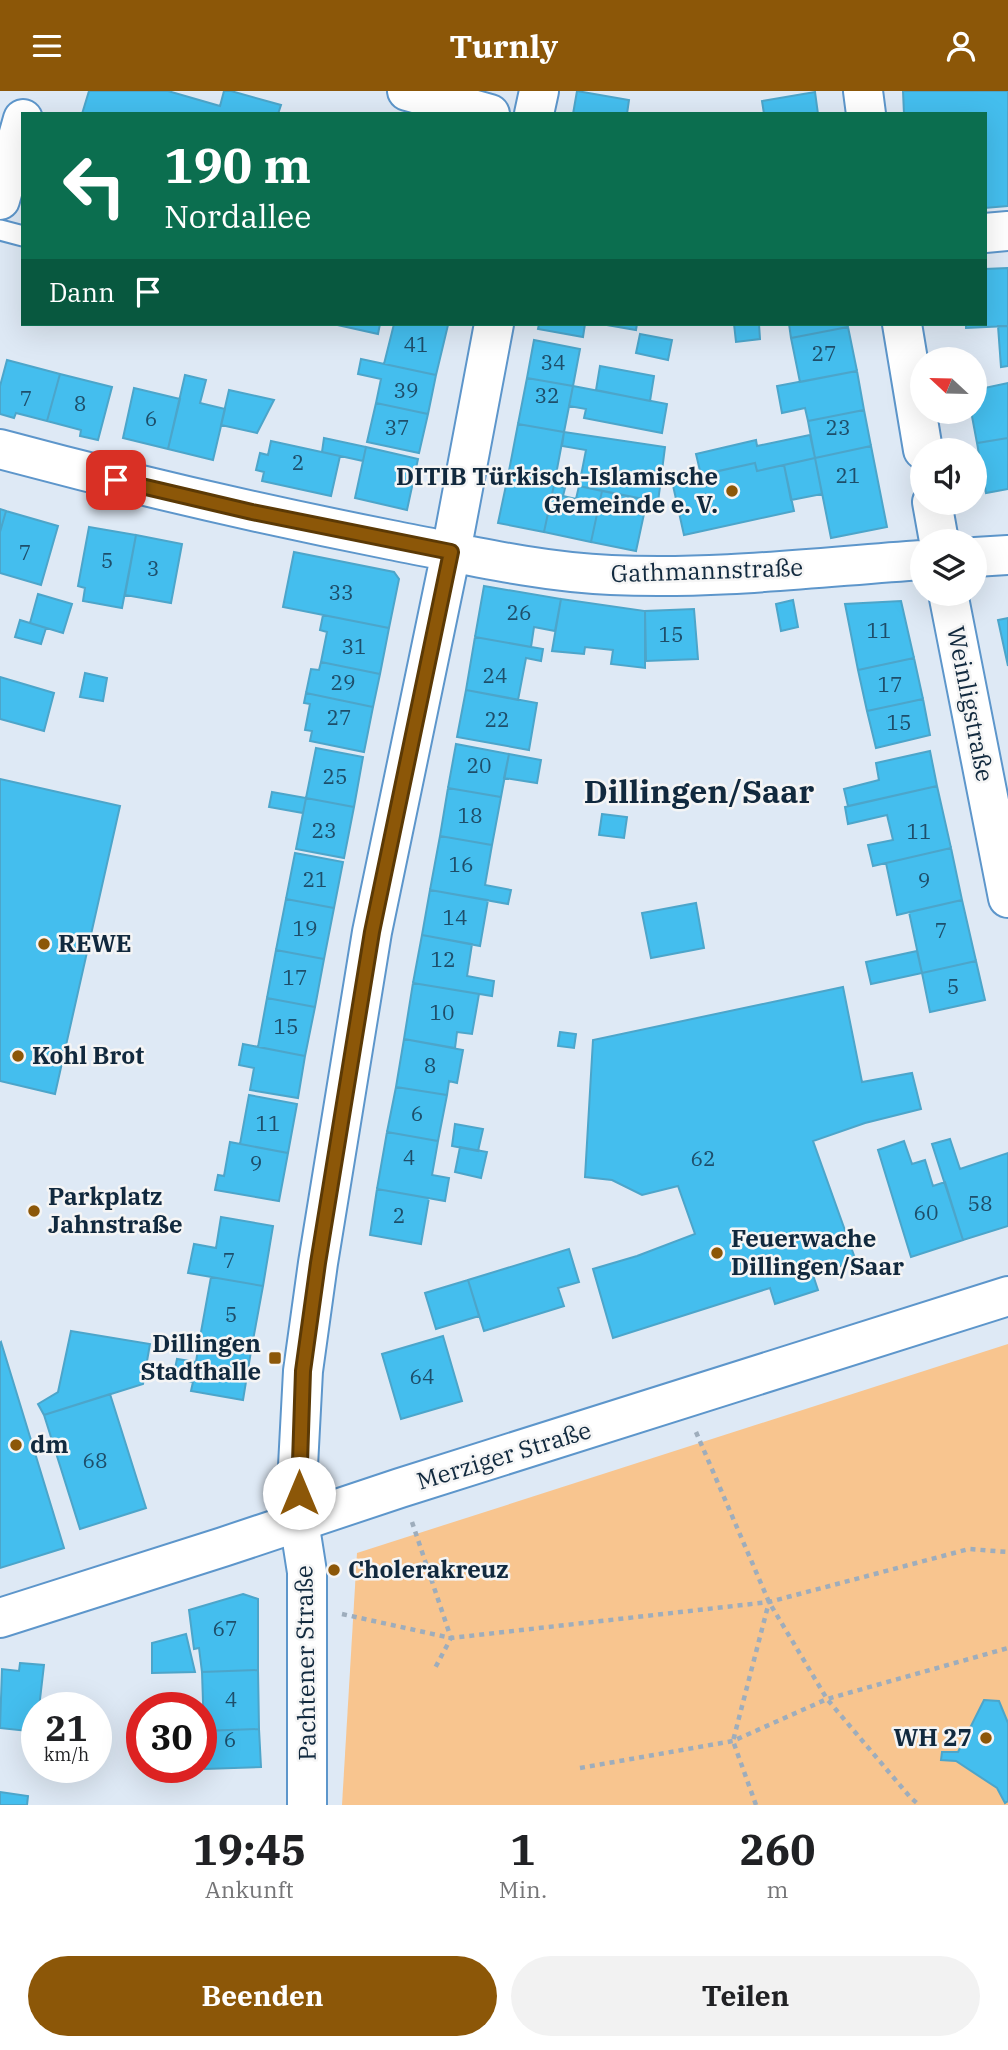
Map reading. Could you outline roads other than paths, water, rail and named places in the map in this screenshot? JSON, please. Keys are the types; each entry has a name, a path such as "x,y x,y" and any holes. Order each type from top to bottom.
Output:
{"street":[{"path":"25,112 31,91"},
{"path":"407,91 483,112"},
{"path":"534,112 539,91"},
{"path":"863,91 866,112"},
{"path":"0,200 21,126"},
{"path":"987,233 1008,231"},
{"name":"Pachtener Straße","path":"307,1805 307,1572 299,1521 298,1466 303,1371 372,932 451,552 494,326"},
{"path":"902,326 921,438"},
{"name":"Gathmannstraße","path":"0,449 252,512 547,570 611,575 685,576 910,561"},
{"path":"987,556 1008,555"},
{"name":"Weinligstraße","path":"951,606 1008,898"},
{"name":"Merziger Straße","path":"0,1618 400,1488 1008,1296"}],"lane":[{"path":"0,230 21,235"}],"place":[{"name":"DITIB Türkisch-Islamische Gemeinde e. V.","path":"732,491"},
{"name":"REWE","path":"44,944"},
{"name":"Kohl Brot","path":"18,1056"},
{"name":"Parkplatz Jahnstraße","path":"34,1211"},
{"name":"Feuerwache Dillingen/Saar","path":"717,1253"},
{"name":"Dillingen Stadthalle","path":"275,1358"},
{"name":"dm","path":"16,1445"},
{"name":"Cholerakreuz","path":"334,1570"},
{"name":"WH 27","path":"986,1738"}],"district":[{"name":"Dillingen/Saar","path":"699,792"}]}
